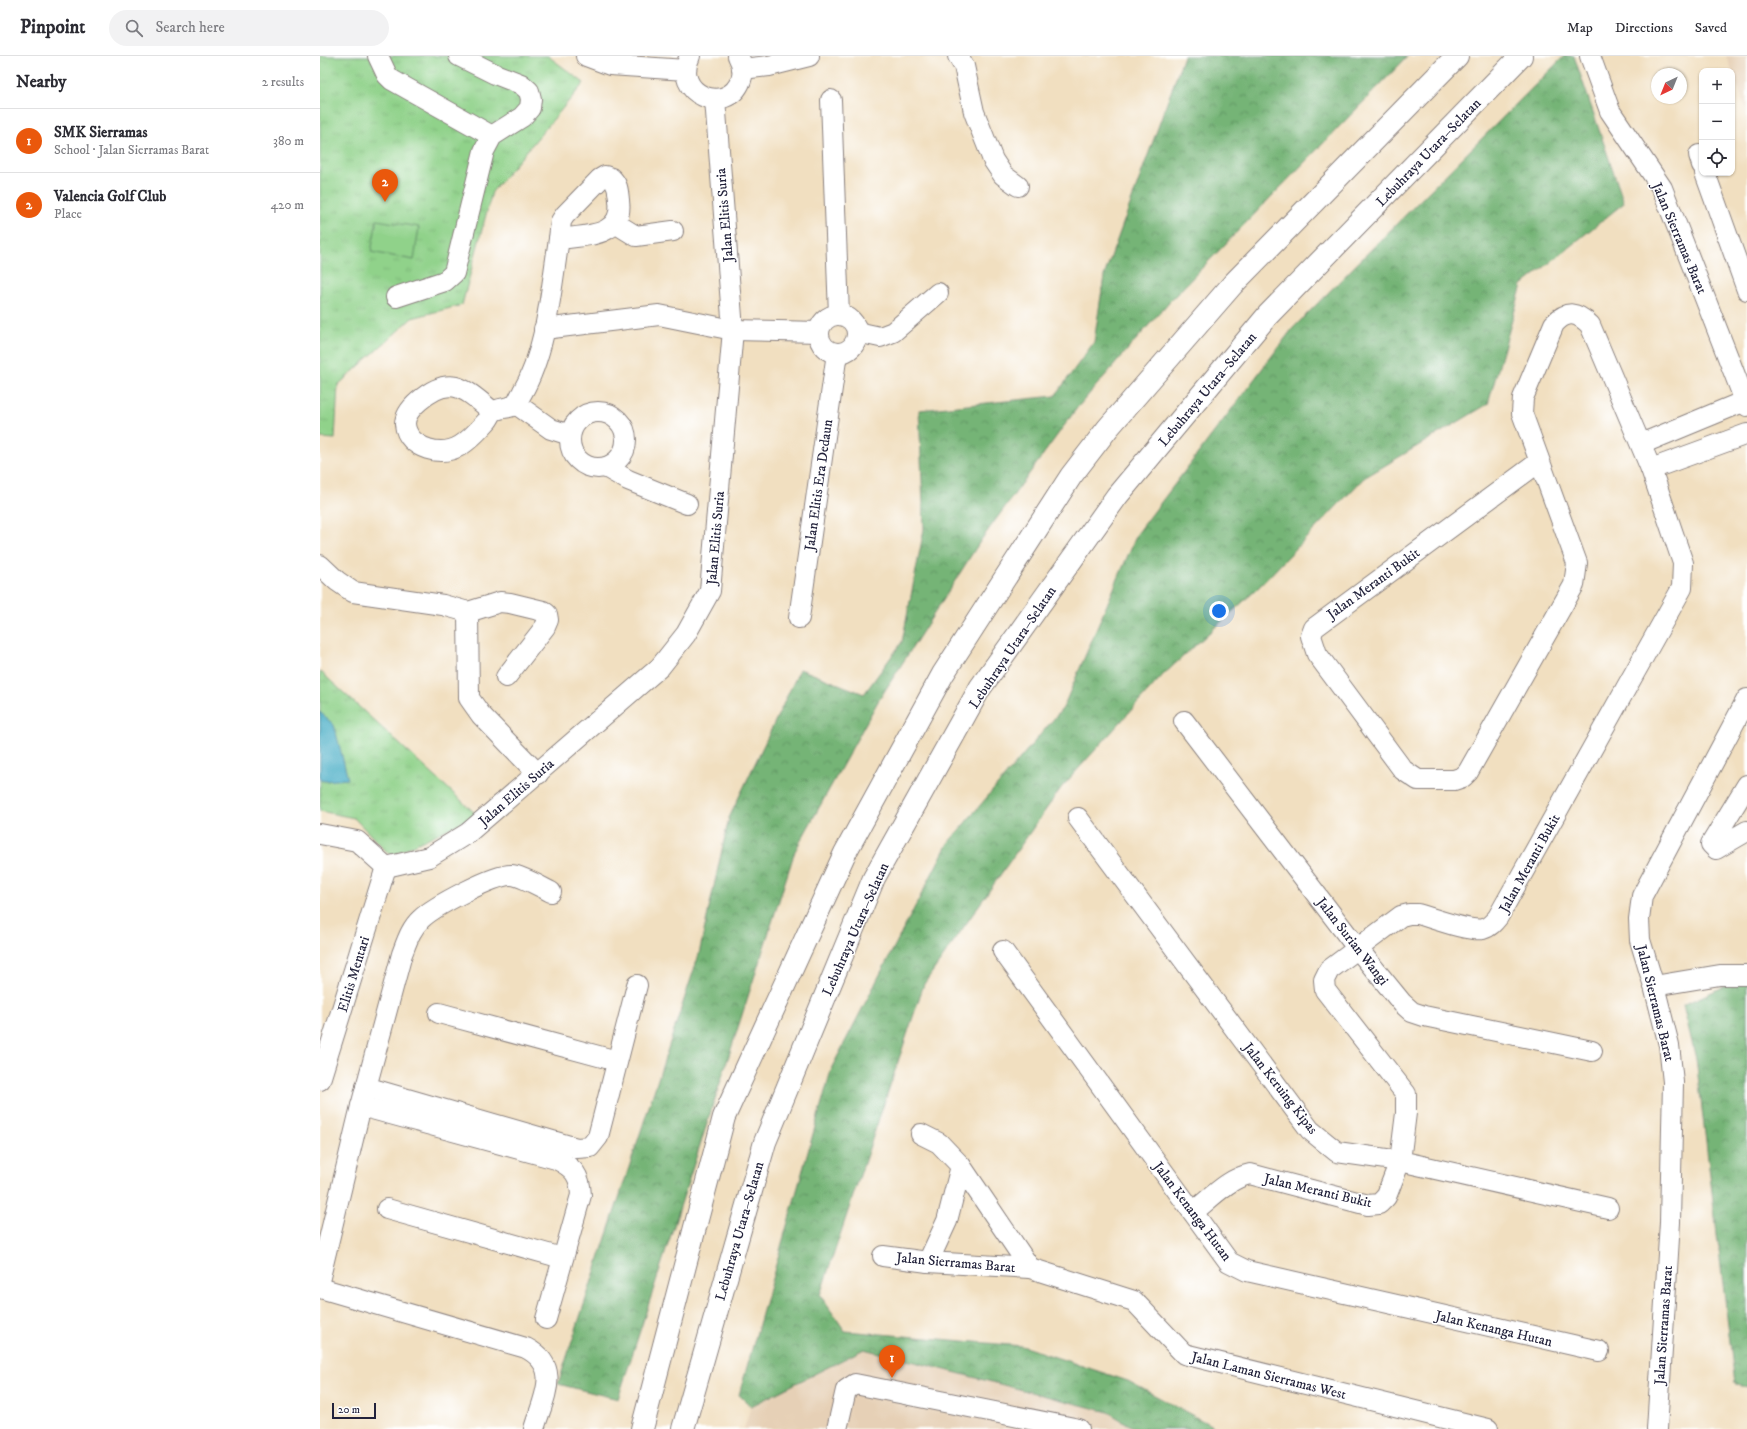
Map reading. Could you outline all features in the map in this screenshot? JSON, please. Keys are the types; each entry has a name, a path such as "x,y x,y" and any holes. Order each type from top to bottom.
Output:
{"highway":[{"path":"642,1429 724,1117 844,853 943,674 1071,476 1108,428 1233,284 1457,56"},
{"name":"Lebuhraya Utara–Selatan","path":"683,1429 765,1142 874,878 980,688 1117,496 1268,315 1521,56"}],"street":[{"path":"378,56 387,75 392,80 492,136"},
{"path":"396,297 445,281 454,273 484,151 492,136 522,117 530,108 531,99 529,91 521,84 495,74 459,56"},
{"path":"586,56 610,65 688,63 691,87 702,96 715,99 728,95 738,86 740,63 770,66 809,56"},
{"path":"958,56 964,66 974,112 993,160 1003,175 1018,186"},
{"name":"Jalan Sierramas Barat","path":"1592,62 1610,111 1662,188 1746,404"},
{"name":"Jalan Elitis Suria","path":"386,867 429,857 468,833 538,774 660,668 686,634 710,591 733,330 715,99"},
{"path":"831,100 839,315"},
{"path":"493,412 516,404 529,380 544,329 561,221 600,179 605,176 611,178 618,188 620,212 615,223 603,232 559,239"},
{"path":"1706,176 1747,290"},
{"path":"615,223 636,236 673,231"},
{"path":"857,332 853,345 843,352 837,353 831,352 821,344 819,332 823,321 828,317 839,315 849,319 857,332 880,337 893,332 938,293"},
{"path":"544,329 659,314 733,330 819,332"},
{"name":"Jalan Meranti Bukit","path":"1194,1212 1233,1181 1241,1176 1250,1174 1368,1205 1379,1204 1386,1197 1400,1161 1406,1113 1406,1094 1325,990 1324,980 1329,970 1401,916 1418,914 1474,929 1491,925 1498,917 1682,588 1682,563 1651,469 1590,325 1581,316 1571,314 1561,316 1554,324 1523,398 1522,413 1577,563 1574,585 1468,772 1463,777 1454,780 1418,780 1403,770 1317,654 1311,636 1314,628 1539,462"},
{"name":"Jalan Elitis Era Dedaun","path":"798,618 837,353"},
{"path":"516,404 551,429 570,435"},
{"path":"1641,444 1746,404"},
{"path":"594,412 603,412 619,420 627,437 626,447 622,456 616,463 607,468 597,469 588,467 579,462 573,454 570,444 570,435 573,426 578,419 594,412"},
{"path":"1651,469 1747,434"},
{"path":"607,468 628,480 687,504"},
{"path":"320,565 337,581 353,592 443,605 468,612 500,602 536,609 547,614 548,620 541,634 506,677"},
{"path":"468,612 469,698 481,715 538,774"},
{"name":"Jalan Sierramas Barat","path":"1656,1429 1670,1222 1673,1082 1669,1046 1654,986 1640,940 1639,919 1642,896 1746,702"},
{"name":"Jalan Surian Wangi","path":"1184,721 1358,949 1402,1003 1412,1012 1424,1016 1592,1051"},
{"path":"1747,785 1711,844 1716,848 1747,832"},
{"name":"Jalan Keruing Kipas","path":"1078,818 1310,1130 1337,1152 1400,1161 1608,1208"},
{"path":"320,834 357,841 386,867"},
{"name":"Elitis Mentari","path":"320,1080 386,867"},
{"path":"320,1277 363,1097 402,954 412,930 422,918 440,906 495,877 511,875 551,892"},
{"name":"Jalan Kenanga Hutan","path":"1003,951 1229,1262 1247,1271 1599,1351"},
{"path":"1654,986 1720,975 1747,975"},
{"path":"363,1097 577,1148 590,1147 598,1137 637,985"},
{"path":"439,1013 617,1061"},
{"path":"363,1097 556,1159 567,1164 575,1173 580,1182 581,1195 546,1319"},
{"path":"921,1134 939,1143 961,1166 1030,1268"},
{"path":"928,1262 947,1221 961,1166"},
{"path":"387,1209 562,1258"},
{"name":"Jalan Sierramas Barat","path":"883,1256 928,1262 1030,1268"},
{"name":"Jalan Laman Sierramas West","path":"1030,1268 1134,1301 1184,1354 1488,1429"},
{"path":"320,1288 526,1348 538,1354 548,1371 548,1382 534,1429"},
{"path":"837,1429 846,1390 854,1384 1079,1429"}],"shaded area":[{"path":"1726,56 1747,56 1747,112 1735,79 1735,68 1731,68"},
{"path":"864,1349 1108,1412 1136,1429 744,1429 751,1406"}],"green space":[{"path":"320,56 548,56 584,83 492,192 462,305 412,318 338,385 335,439 320,438"},
{"path":"1184,56 1408,56 1168,303 1077,408 981,540 877,703 795,851 618,1399 558,1384 699,954 729,818 800,669 864,694 902,642 924,529 919,410 1055,396 1094,342 1104,276"},
{"path":"1564,56 1574,56 1624,203 1522,285 1488,404 1364,478 1257,589 1163,675 1061,788 924,984 820,1295 845,1331 1022,1346 1128,1381 1218,1429 1136,1429 1108,1412 864,1349 751,1406 739,1395 832,1067 948,843 1063,708 1137,534 1293,328"},
{"path":"377,220 419,227 414,260 371,252"},
{"path":"320,671 477,815 391,856 354,818 320,811"},
{"path":"1739,980 1747,982 1747,1386 1735,1384 1696,1059 1683,1005"}],"water":[{"path":"320,712 334,725 348,779 320,780"}],"place":[{"name":"Valencia Golf Club","path":"385,202"},
{"name":"SMK Sierramas","path":"892,1378"}]}
